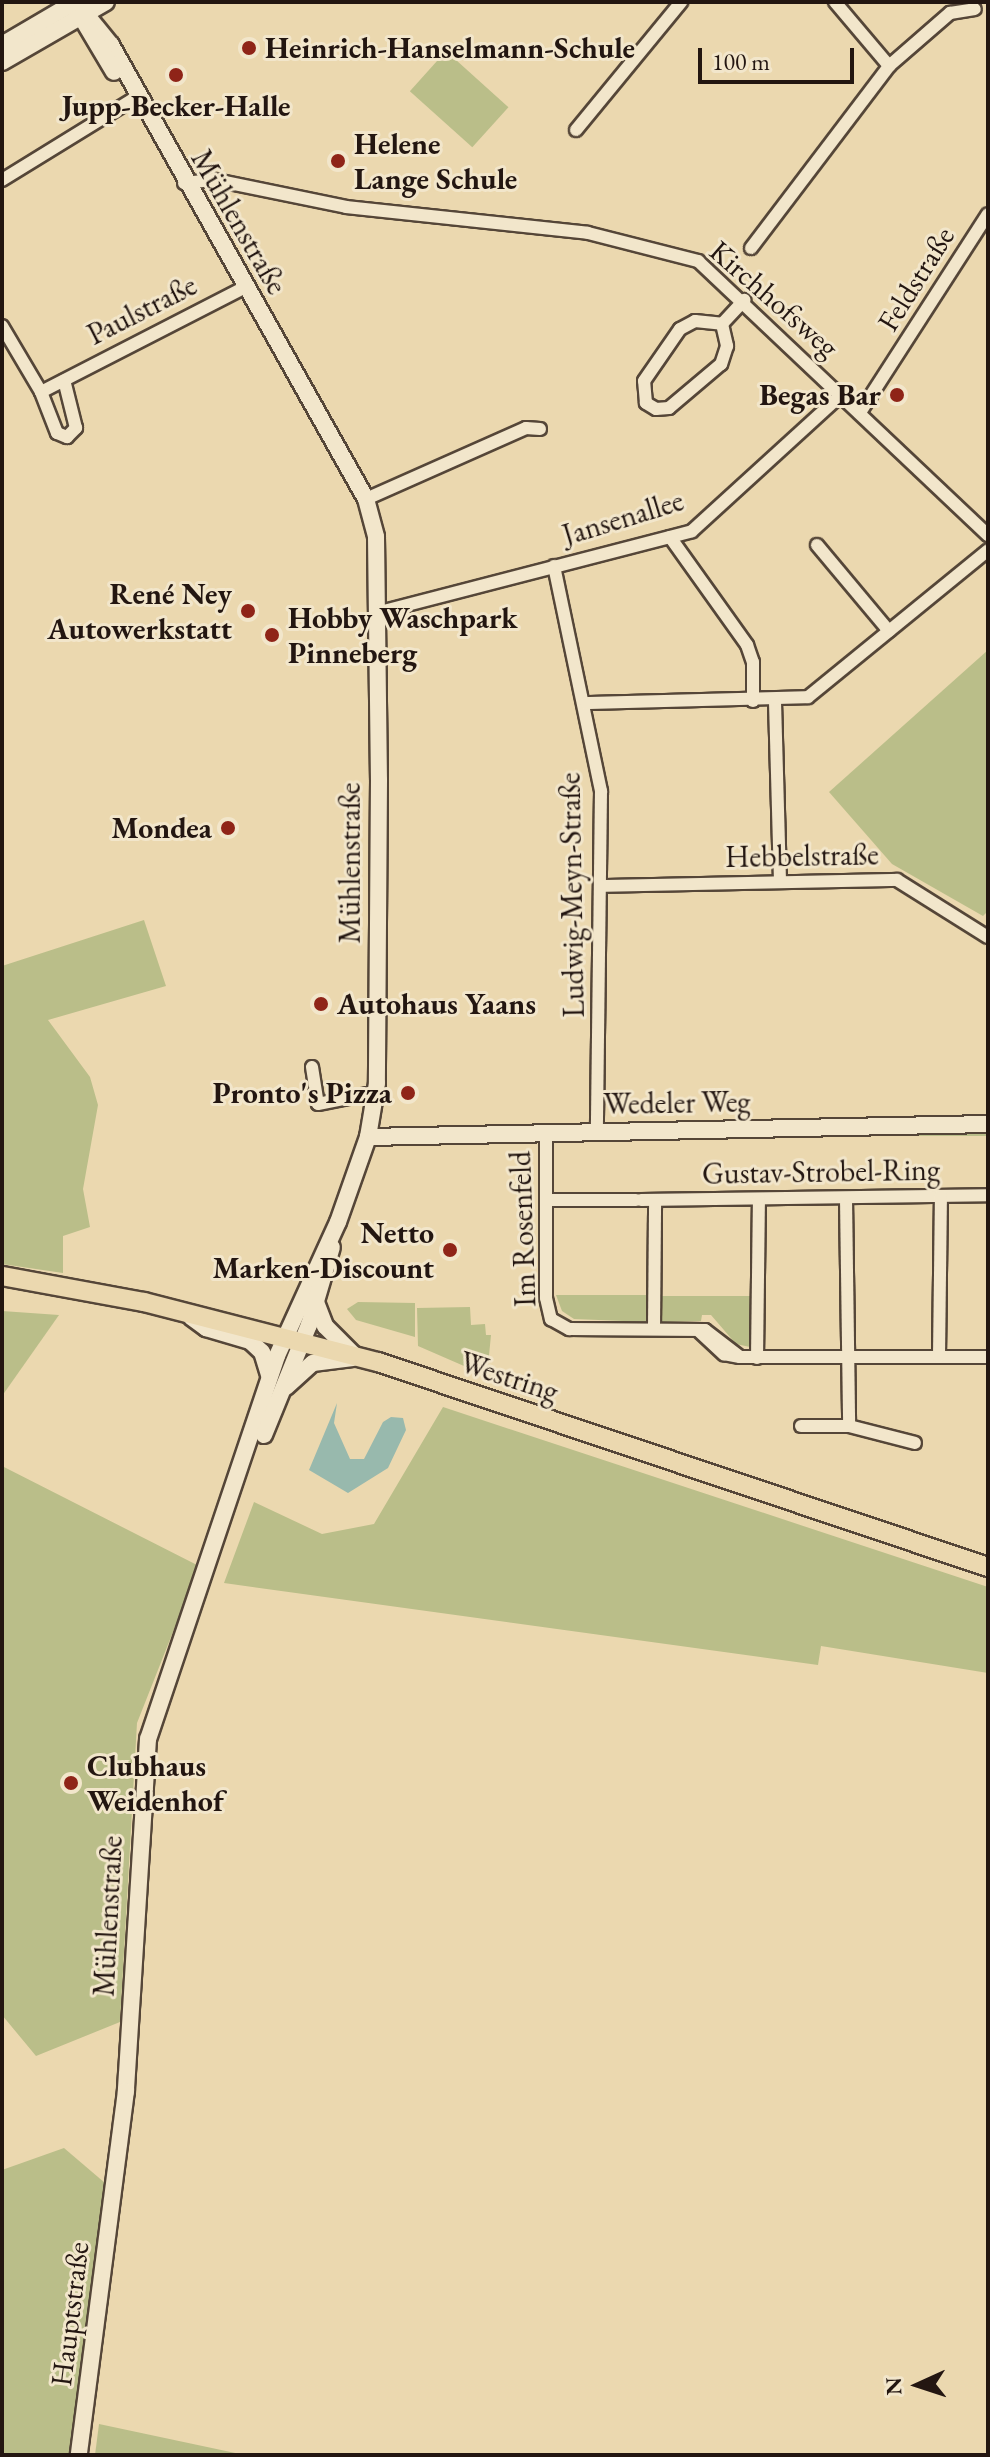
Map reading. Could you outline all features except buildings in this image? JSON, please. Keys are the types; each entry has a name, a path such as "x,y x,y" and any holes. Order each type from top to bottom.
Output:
{"main road":[{"name":"Mühlenstraße","path":"75,2 137,97 366,499 376,537 377,1083 368,1137 224,1524 148,1739 130,2053 116,2179"},
{"path":"2,45 75,2"},
{"path":"2,62 85,17 106,2"},
{"name":"Wedeler Weg","path":"368,1137 988,1124"},
{"name":"Mühlenstraße","path":"293,1339 316,1301 338,1222"},
{"name":"Westring","path":"2,1276 293,1339 356,1357 988,1567"},
{"path":"316,1301 325,1326 356,1357"},
{"path":"191,1317 206,1328 250,1341 269,1365 275,1388 313,1363 356,1357"},
{"name":"Hauptstraße","path":"79,2455 116,2179"}],"street":[{"path":"576,130 681,2"},
{"path":"835,2 889,66"},
{"path":"751,248 889,66 950,13 975,9"},
{"path":"2,180 137,97"},
{"name":"Kirchhofsweg","path":"184,183 215,180 346,207 562,230 654,246 698,261 744,300 988,535"},
{"name":"Feldstraße","path":"861,411 988,214"},
{"name":"Paulstraße","path":"41,392 245,287"},
{"path":"722,324 744,300"},
{"path":"695,321 722,324 727,346 721,364 669,408 656,409 646,403 644,381 680,329 695,321"},
{"name":"Paulstraße","path":"2,326 41,392 57,433 67,437 76,428 64,380"},
{"name":"Jansenallee","path":"376,613 692,531 842,394"},
{"path":"366,499 526,428 540,429"},
{"path":"670,537 747,645 753,662 753,701"},
{"path":"817,545 889,631"},
{"path":"586,703 775,702 811,696 988,550"},
{"name":"Ludwig-Meyn-Straße","path":"554,566 586,703 601,791 597,1133"},
{"path":"775,702 780,882"},
{"name":"Hebbelstraße","path":"600,886 905,882 988,937"},
{"path":"312,1067 318,1104 368,1094"},
{"name":"Im Rosenfeld","path":"546,1134 546,1298 551,1319 569,1329 654,1327 705,1330 740,1357 988,1357"},
{"name":"Gustav-Strobel-Ring","path":"547,1200 988,1195"},
{"path":"939,1356 941,1196"},
{"path":"757,1358 759,1199"},
{"path":"846,1199 849,1426"},
{"path":"654,1327 655,1200"},
{"path":"801,1426 849,1426 915,1443"}],"green space":[{"path":"446,51 508,107 472,147 410,91"},
{"path":"988,650 988,911 983,916 892,864 829,792"},
{"path":"144,920 166,986 48,1020 90,1077 98,1105 83,1189 90,1227 63,1236 63,1273 2,1264 2,966"},
{"path":"556,1131 988,1131 988,1136 556,1136"},
{"path":"556,1295 648,1295 648,1322 574,1319 562,1311"},
{"path":"659,1296 751,1296 750,1347 736,1344 711,1315 702,1315 701,1321 659,1322"},
{"path":"358,1302 415,1303 415,1337 356,1320 347,1309"},
{"path":"470,1307 471,1325 485,1324 486,1335 491,1335 487,1376 418,1346 417,1308"},
{"path":"2,1311 59,1315 2,1396"},
{"path":"443,1407 988,1587 988,1673 821,1646 818,1665 224,1583 254,1502 322,1534 374,1524"},
{"path":"2,1466 199,1566 137,1723 120,2022 36,2056 2,2015"},
{"path":"64,2148 105,2183 69,2455 2,2455 2,2170"},
{"path":"99,2424 240,2454 240,2455 95,2455"}],"water":[{"path":"337,1403 334,1423 350,1459 364,1459 383,1422 391,1417 403,1418 406,1430 388,1468 348,1493 309,1470"}],"place":[{"name":"Heinrich-Hanselmann-Schule","path":"249,48"},
{"name":"Jupp-Becker-Halle","path":"176,75"},
{"name":"Helene Lange Schule","path":"338,161"},
{"name":"Begas Bar","path":"897,395"},
{"name":"René Ney Autowerkstatt","path":"248,611"},
{"name":"Hobby Waschpark Pinneberg","path":"272,635"},
{"name":"Mondea","path":"228,828"},
{"name":"Autohaus Yaans","path":"321,1004"},
{"name":"Pronto's Pizza","path":"408,1093"},
{"name":"Netto Marken-Discount","path":"450,1250"},
{"name":"Clubhaus Weidenhof","path":"71,1783"}]}
